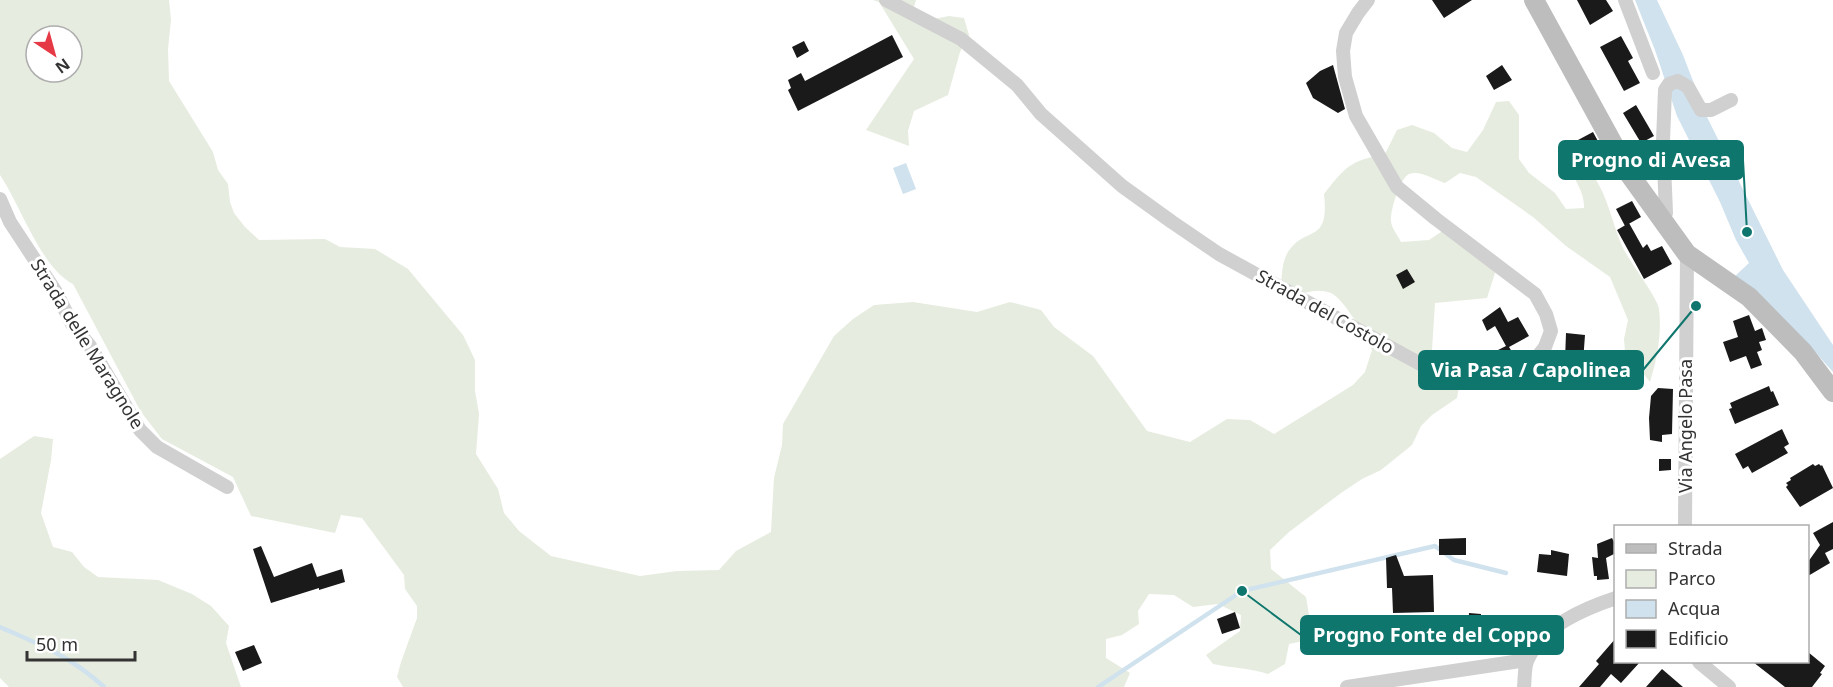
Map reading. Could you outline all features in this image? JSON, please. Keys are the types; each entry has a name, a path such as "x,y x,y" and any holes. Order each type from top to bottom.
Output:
{"street":[{"name":"Strada del Costolo","path":"886,0 961,39 1017,85 1041,114 1122,186 1219,254 1426,366 1471,378 1514,375 1534,361 1545,347 1551,331 1546,314 1535,294 1397,187 1356,116 1345,77 1342,51 1346,33 1368,0"},
{"path":"1534,0 1630,175 1687,254 1749,297 1803,352 1833,392"},
{"path":"1625,0 1653,73"},
{"path":"1662,220 1666,213 1663,141 1665,90 1669,84 1678,81 1688,87 1701,110 1711,110 1731,100"},
{"name":"Strada delle Maragnole","path":"0,199 10,222 56,292 72,324 96,355 140,430 157,447 227,487"},
{"name":"Via Angelo Pasa","path":"1685,525 1687,254"},
{"path":"1524,687 1527,660 1546,633 1589,607 1614,599"},
{"path":"1347,687 1527,660"},
{"path":"1700,663 1729,687"}],"green space":[{"path":"0,0 169,0 171,20 168,49 169,81 213,152 218,170 228,184 234,213 245,227 259,240 325,239 340,247 375,249 408,269 463,335 475,360 475,391 479,414 476,454 498,489 504,513 519,531 551,556 640,576 677,571 719,570 736,551 771,532 774,478 782,445 783,424 834,336 874,305 913,302 977,312 1010,302 1041,310 1054,327 1093,356 1147,431 1190,442 1227,419 1250,420 1274,434 1353,385 1365,372 1372,350 1354,318 1342,302 1331,293 1317,291 1294,296 1281,284 1286,256 1293,246 1319,229 1323,222 1324,194 1344,171 1356,162 1385,154 1397,130 1412,125 1434,133 1452,148 1467,152 1483,130 1496,102 1509,101 1519,115 1519,159 1529,173 1555,193 1566,209 1584,208 1584,201 1569,160 1590,171 1602,192 1624,250 1657,304 1660,318 1659,337 1650,382 1625,351 1624,339 1628,320 1610,277 1566,246 1533,217 1476,177 1460,173 1445,183 1423,174 1409,174 1399,188 1391,216 1392,226 1401,242 1429,240 1444,230 1467,234 1480,244 1497,267 1487,298 1435,303 1432,350 1461,376 1457,398 1432,415 1421,426 1412,445 1381,470 1341,493 1289,532 1270,550 1271,569 1306,597 1313,639 1289,644 1285,664 1268,674 1213,664 1206,655 1240,631 1241,615 1218,604 1193,607 1174,595 1149,594 1138,611 1139,624 1122,635 1106,639 1106,658 1130,673 1124,687 403,687 397,677 417,618 417,606 405,589 404,575 362,518 341,515 335,533 251,516 233,477 162,439 141,412 73,284 51,265 41,251 0,175"},
{"path":"873,0 916,0 911,17 919,22 949,16 964,18 969,35 960,52 948,95 914,111 908,131 909,146 866,130 914,59 879,2"},
{"path":"34,436 53,439 41,513 53,547 72,552 84,567 98,577 158,580 192,594 211,606 229,626 226,643 241,687 9,687 0,678 0,459"}],"water":[{"path":"1635,0 1657,0 1683,55 1706,115 1783,270 1833,345 1833,372 1774,311 1733,278 1749,263 1677,116"},
{"path":"906,163 916,189 903,194 893,168"}],"building":[{"path":"1432,0 1472,0 1444,18"},
{"path":"1577,0 1606,0 1613,11 1590,25"},
{"path":"892,35 903,57 798,111 788,90 791,88 788,80 801,73 805,81"},
{"path":"1621,36 1633,58 1628,61 1640,83 1624,91 1600,47"},
{"path":"804,41 809,51 797,58 792,47"},
{"path":"1333,65 1345,109 1338,113 1313,98 1306,83 1320,71"},
{"path":"1502,65 1512,80 1494,90 1486,76"},
{"path":"1636,105 1654,136 1641,143 1623,113"},
{"path":"1593,132 1606,156 1591,164 1578,140"},
{"path":"1632,201 1641,217 1625,226 1616,209"},
{"path":"1629,223 1643,248 1647,244 1651,251 1662,246 1672,264 1644,279 1617,230"},
{"path":"1407,269 1415,282 1403,289 1396,275"},
{"path":"1500,307 1508,322 1518,317 1529,336 1509,347 1514,355 1503,362 1496,351 1506,346 1495,326 1487,331 1482,320"},
{"path":"1749,315 1755,331 1762,328 1766,340 1759,342 1762,350 1757,352 1762,365 1751,369 1746,356 1730,362 1723,342 1738,337 1733,321"},
{"path":"1566,333 1585,335 1583,362 1565,360"},
{"path":"1769,386 1779,405 1735,424 1729,409 1732,408 1730,403"},
{"path":"1658,388 1673,389 1672,434 1662,435 1662,442 1650,440 1651,396"},
{"path":"1782,429 1789,444 1784,447 1788,453 1752,473 1748,466 1743,469 1735,454"},
{"path":"1659,459 1671,459 1671,470 1659,471"},
{"path":"1813,464 1822,465 1833,488 1800,507 1786,487 1788,485 1786,483"},
{"path":"1833,522 1833,549 1825,553 1830,563 1809,575 1809,561 1820,545 1813,533"},
{"path":"1466,538 1466,555 1439,555 1439,539"},
{"path":"1612,538 1614,542 1614,554 1606,558 1609,579 1597,580 1597,576 1594,576 1592,557 1598,558 1597,544"},
{"path":"261,546 274,577 312,563 317,577 342,569 345,582 271,603 253,549"},
{"path":"1551,550 1569,554 1567,576 1537,572 1539,554 1551,555"},
{"path":"1396,555 1404,576 1433,575 1434,612 1393,613 1392,588 1387,588 1386,558"},
{"path":"1235,612 1240,628 1222,634 1217,619"},
{"path":"1469,613 1481,614 1481,621 1491,621 1491,643 1467,643"},
{"path":"1614,640 1614,663 1639,663 1621,683 1611,674 1600,687 1579,687 1599,664 1596,661"},
{"path":"254,645 262,663 243,671 235,652"},
{"path":"1809,653 1825,666 1812,687 1785,687 1754,663 1809,663"},
{"path":"1662,669 1683,687 1646,687"}],"waterway":[{"path":"1098,687 1242,591 1435,546 1454,560 1506,573"},
{"path":"0,627 67,659 104,687"}],"place":[{"name":"Progno di Avesa","path":"1747,232"},
{"name":"Via Pasa / Capolinea","path":"1696,306"},
{"name":"Progno Fonte del Coppo","path":"1242,591"}]}
